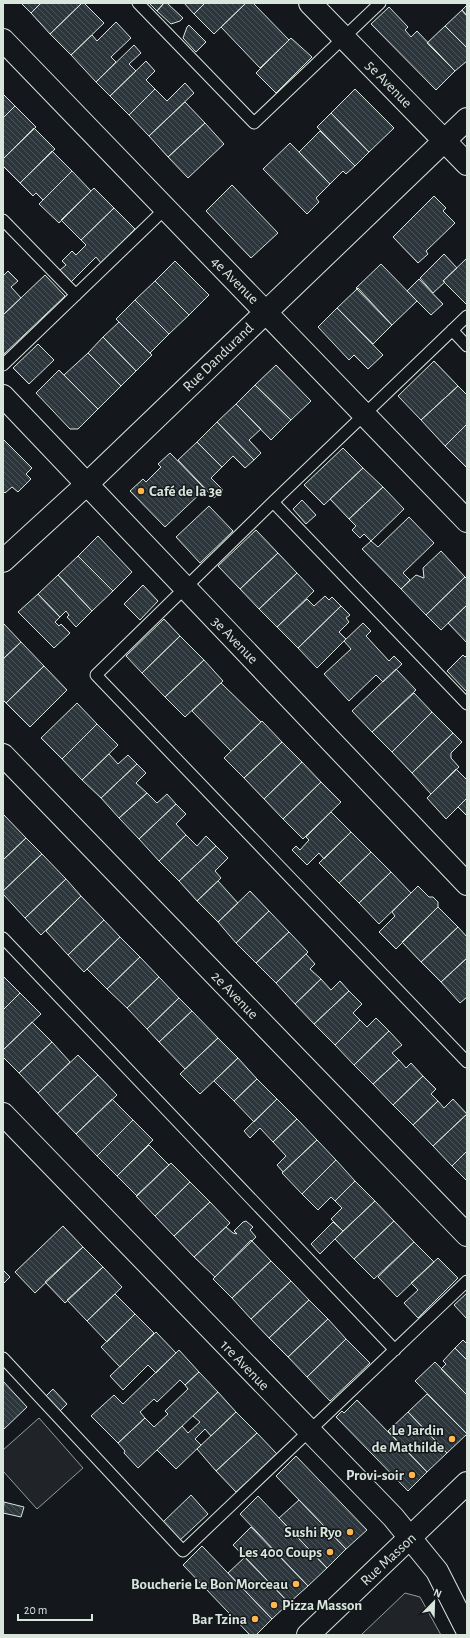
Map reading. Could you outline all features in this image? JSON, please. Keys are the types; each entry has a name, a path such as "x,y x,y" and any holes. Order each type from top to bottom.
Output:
{"street":[{"name":"5e Avenue","path":"310,3 467,164"},
{"name":"4e Avenue","path":"3,40 165,209 266,311 467,522"},
{"name":"Rue Dandurand","path":"3,561 87,484 467,119"},
{"name":"3e Avenue","path":"3,396 467,884"},
{"name":"2e Avenue","path":"5,760 467,1235"},
{"name":"1re Avenue","path":"3,1114 385,1508 411,1537 437,1571 467,1630"},
{"name":"Rue Masson","path":"308,1635 467,1484"}],"lane":[{"path":"138,3 254,123 380,3"},
{"path":"3,365 165,209"},
{"path":"3,220 76,295"},
{"path":"467,316 273,502 96,675 467,1062"},
{"path":"452,330 467,346"},
{"path":"273,502 467,704"},
{"path":"3,938 396,1350"},
{"path":"3,1358 183,1551 467,1281"}],"shaded area":[{"path":"39,1418 83,1468 37,1509 3,1471 3,1450"},
{"path":"405,1593 420,1597 441,1635 361,1635"}],"building":[{"path":"21,3 41,3 31,13"},
{"path":"41,3 82,3 50,34 31,13"},
{"path":"82,3 84,3 104,23 71,55 50,34"},
{"path":"149,3 164,3 157,11"},
{"path":"164,3 167,3 183,18 180,21 171,24 157,11"},
{"path":"184,3 205,3 194,14"},
{"path":"205,3 246,3 214,34 194,14"},
{"path":"246,3 253,3 289,40 260,68 221,27"},
{"path":"467,5 467,16 462,10"},
{"path":"389,7 408,27 405,30 411,37 417,31 455,71 436,90 371,24"},
{"path":"462,10 467,16 467,48 445,26"},
{"path":"116,22 131,38 111,57 116,62 96,82 71,55 92,35 97,41"},
{"path":"189,25 206,42 196,52 183,38"},
{"path":"445,26 467,48 467,61 455,71 427,43"},
{"path":"291,38 312,57 276,93 256,73"},
{"path":"134,45 141,53 129,64 136,71 110,96 96,82"},
{"path":"146,61 155,71 146,80 155,89 129,115 110,96"},
{"path":"185,83 194,93 149,136 129,115 155,89 167,101"},
{"path":"355,89 394,128 369,152 331,113"},
{"path":"3,94 15,106 3,118"},
{"path":"185,102 205,123 168,157 149,136"},
{"path":"15,106 36,127 3,159 3,118"},
{"path":"331,113 369,152 355,166 317,127"},
{"path":"205,123 224,144 188,178 168,157"},
{"path":"34,128 55,149 20,183 3,166 3,159"},
{"path":"320,131 355,166 346,174 343,171 330,184 299,152"},
{"path":"290,143 330,184 316,198 319,202 307,214 263,169"},
{"path":"52,151 72,171 43,200 36,193 33,196 20,183"},
{"path":"72,171 91,191 59,223 39,204"},
{"path":"232,185 278,233 251,258 206,211"},
{"path":"94,188 114,208 81,240 61,220"},
{"path":"434,196 446,208 443,211 455,223 426,251 428,254 418,263 393,237"},
{"path":"114,208 135,229 101,263 96,257 71,282 60,270 66,265 62,261 72,251 76,255 86,245 81,240"},
{"path":"444,254 457,268 433,293 420,278"},
{"path":"467,258 467,305 443,281"},
{"path":"175,261 209,295 189,315 155,281"},
{"path":"381,264 417,301 392,325 356,288"},
{"path":"8,271 18,281 11,287 21,298 3,315 3,276"},
{"path":"45,275 65,296 3,355 3,315"},
{"path":"419,279 443,304 431,315 407,291"},
{"path":"155,281 189,315 169,334 135,300"},
{"path":"358,288 392,325 373,344 337,308"},
{"path":"135,300 169,334 150,353 116,319"},
{"path":"337,308 383,355 368,369 354,355 349,360 318,327"},
{"path":"119,322 152,355 136,371 103,337"},
{"path":"103,337 136,371 121,386 88,353"},
{"path":"38,344 54,360 29,384 13,368"},
{"path":"88,353 121,386 98,409 64,375"},
{"path":"434,361 458,386 421,420 398,396"},
{"path":"276,365 311,401 291,420 255,385"},
{"path":"59,370 98,409 78,429 70,429 36,393"},
{"path":"255,385 291,420 271,440 236,404"},
{"path":"458,386 467,395 467,424 445,446 421,420"},
{"path":"236,404 261,429 249,440 261,453 254,460 217,422"},
{"path":"217,422 254,460 245,468 233,456 222,467 197,442"},
{"path":"467,424 467,468 445,446"},
{"path":"3,439 32,468 26,474 31,479 18,492 12,487 5,493 3,491"},
{"path":"197,442 222,467 211,478 223,490 214,498 178,460"},
{"path":"343,448 363,468 324,505 304,485"},
{"path":"170,453 205,489 165,527 130,491 143,479 146,482 161,467 158,464"},
{"path":"363,468 383,487 349,519 330,499"},
{"path":"383,487 404,509 371,541 364,534 360,538 352,530 356,526 349,519"},
{"path":"302,500 316,515 306,524 293,509"},
{"path":"209,506 233,531 200,563 176,537"},
{"path":"409,517 434,543 403,573 410,580 401,589 362,549 371,541 378,547"},
{"path":"256,530 278,553 240,589 218,566"},
{"path":"98,536 132,572 113,591 78,556"},
{"path":"441,551 465,577 426,615 401,589 416,575 424,578 423,568"},
{"path":"278,553 297,573 259,609 240,589"},
{"path":"78,556 113,591 92,611 58,575"},
{"path":"297,573 314,591 277,627 259,609"},
{"path":"58,575 92,611 76,627 67,617 69,615 66,611 60,617 38,594"},
{"path":"465,577 467,579 467,605 441,630 426,615"},
{"path":"143,585 158,601 140,620 124,604"},
{"path":"38,594 60,617 55,622 59,626 61,624 70,633 54,648 18,612"},
{"path":"325,596 329,600 332,597 341,606 298,648 277,627 307,599 314,606"},
{"path":"467,605 467,643 448,623"},
{"path":"341,606 350,615 346,618 349,622 339,632 346,639 317,668 298,648"},
{"path":"164,619 180,636 142,673 126,656"},
{"path":"3,623 21,642 3,659"},
{"path":"363,623 371,631 366,636 389,661 394,656 402,664 383,682 376,675 349,701 324,674 351,649 344,641"},
{"path":"180,636 204,660 165,697 142,673"},
{"path":"21,642 44,666 6,703 3,700 3,659"},
{"path":"463,655 465,657 467,655 467,692 447,671"},
{"path":"204,660 223,681 185,717 165,697"},
{"path":"44,666 67,690 30,727 6,703"},
{"path":"396,669 416,690 372,732 352,711"},
{"path":"221,683 261,722 231,751 192,711"},
{"path":"414,693 432,712 392,752 372,732"},
{"path":"77,703 97,724 62,759 41,738"},
{"path":"432,712 453,733 412,773 392,752"},
{"path":"262,721 282,742 244,778 224,758"},
{"path":"97,724 118,745 82,780 62,759"},
{"path":"453,733 462,742 451,753 451,758 459,767 431,794 412,773"},
{"path":"282,742 302,762 264,799 244,778"},
{"path":"109,754 118,764 128,755 137,764 101,798 82,780"},
{"path":"302,762 321,782 283,819 264,799"},
{"path":"137,764 146,773 136,783 147,793 119,818 101,798"},
{"path":"456,769 467,780 467,798 446,819 427,798"},
{"path":"321,782 341,802 303,839 283,819"},
{"path":"147,793 157,803 167,794 176,804 139,839 119,818"},
{"path":"467,798 467,816 458,807"},
{"path":"176,804 186,814 176,824 186,835 159,861 139,839"},
{"path":"331,812 351,832 324,859 319,853 307,865 292,850 296,846 300,850 309,840 306,837"},
{"path":"3,814 26,838 3,860"},
{"path":"351,832 371,852 339,883 319,863"},
{"path":"186,835 197,846 206,836 216,846 179,881 159,861"},
{"path":"26,838 42,854 3,891 3,860"},
{"path":"216,846 228,858 215,871 221,878 197,901 179,881"},
{"path":"371,852 391,872 359,903 339,883"},
{"path":"42,854 66,879 25,918 3,894 3,891"},
{"path":"391,872 411,893 379,924 359,903"},
{"path":"66,879 81,896 41,935 25,918"},
{"path":"218,881 238,903 218,922 197,901"},
{"path":"418,886 429,897 433,897 438,902 438,907 396,949 379,932 395,916 392,912"},
{"path":"250,891 269,911 236,943 218,922"},
{"path":"81,896 104,920 68,955 46,931"},
{"path":"438,907 458,927 421,962 402,942"},
{"path":"269,911 289,932 256,963 236,943"},
{"path":"104,920 120,937 84,972 68,955"},
{"path":"458,927 467,937 467,958 441,982 421,962"},
{"path":"289,932 308,952 276,983 256,963"},
{"path":"120,937 140,957 107,989 87,969"},
{"path":"306,954 315,964 310,969 321,979 295,1004 276,983"},
{"path":"140,957 159,977 127,1008 107,989"},
{"path":"467,958 467,997 460,1003 441,982"},
{"path":"3,976 20,993 3,1010"},
{"path":"159,977 179,998 147,1029 127,1008"},
{"path":"321,979 331,990 340,981 349,991 314,1024 295,1004"},
{"path":"349,991 362,1004 353,1013 360,1020 335,1045 314,1024"},
{"path":"20,993 41,1014 3,1050 3,1010"},
{"path":"179,998 192,1011 159,1042 147,1029"},
{"path":"192,1011 218,1038 185,1069 159,1042"},
{"path":"376,1018 389,1031 354,1065 335,1045 360,1020 367,1027"},
{"path":"32,1022 52,1042 19,1073 3,1057 3,1050"},
{"path":"389,1031 402,1045 392,1053 399,1060 373,1084 354,1065"},
{"path":"218,1038 238,1058 200,1094 180,1074"},
{"path":"52,1042 70,1062 38,1093 19,1073"},
{"path":"78,1055 98,1075 57,1114 38,1093"},
{"path":"238,1058 257,1079 234,1101 214,1081"},
{"path":"399,1060 406,1068 411,1063 423,1076 393,1105 373,1084"},
{"path":"98,1075 117,1095 76,1134 57,1114"},
{"path":"423,1076 436,1089 431,1094 438,1101 413,1125 393,1105"},
{"path":"257,1079 277,1099 254,1122 234,1101"},
{"path":"112,1099 133,1120 97,1156 76,1134"},
{"path":"277,1099 297,1119 273,1142 260,1128 250,1138 244,1131"},
{"path":"453,1099 467,1114 433,1146 413,1125 438,1101 444,1108"},
{"path":"467,1114 467,1151 452,1166 433,1146"},
{"path":"297,1119 317,1140 283,1172 277,1165 286,1156 273,1142"},
{"path":"133,1120 153,1140 117,1176 97,1156"},
{"path":"317,1140 336,1160 302,1194 282,1173"},
{"path":"149,1145 169,1165 137,1196 117,1176"},
{"path":"467,1151 467,1181 452,1166"},
{"path":"336,1160 355,1181 335,1201 331,1197 318,1210 302,1194"},
{"path":"171,1163 190,1182 155,1216 136,1196"},
{"path":"355,1181 375,1201 343,1231 331,1219 342,1208 335,1201"},
{"path":"190,1182 210,1202 174,1236 155,1216"},
{"path":"375,1201 394,1221 354,1259 335,1239"},
{"path":"210,1202 230,1223 194,1257 174,1236"},
{"path":"246,1221 253,1227 250,1230 256,1237 215,1277 194,1257 226,1227 233,1233 237,1234 234,1231"},
{"path":"394,1221 414,1242 374,1279 354,1259"},
{"path":"333,1222 343,1231 320,1254 311,1244"},
{"path":"63,1226 83,1247 35,1293 15,1272"},
{"path":"251,1240 271,1261 232,1298 213,1279"},
{"path":"414,1242 434,1262 397,1297 378,1277"},
{"path":"83,1247 103,1267 65,1303 45,1282"},
{"path":"438,1258 458,1278 418,1318 404,1303 418,1290 411,1283"},
{"path":"271,1261 291,1281 251,1319 232,1298"},
{"path":"103,1267 122,1287 87,1321 67,1300"},
{"path":"3,1270 10,1277 3,1284"},
{"path":"291,1281 309,1300 269,1338 251,1319"},
{"path":"467,1293 467,1319 454,1305"},
{"path":"115,1294 135,1314 107,1342 87,1321"},
{"path":"309,1300 328,1319 288,1357 269,1338"},
{"path":"135,1314 154,1333 120,1367 101,1347"},
{"path":"328,1319 346,1339 307,1377 288,1357"},
{"path":"156,1332 176,1353 156,1373 148,1365 123,1390 110,1376"},
{"path":"346,1339 370,1363 330,1401 307,1377"},
{"path":"463,1340 467,1344 467,1360 455,1348"},
{"path":"455,1348 467,1360 467,1395 441,1369 446,1364 443,1361"},
{"path":"179,1350 199,1372 185,1385 180,1380 157,1402 154,1399 140,1412 145,1418 118,1443 91,1416 114,1395 123,1404"},
{"path":"435,1362 467,1395 467,1434 415,1381"},
{"path":"199,1372 218,1392 138,1468 124,1453 125,1451 118,1443 145,1418 154,1427 168,1414 165,1411 188,1389 185,1385"},
{"path":"3,1381 27,1407 3,1430"},
{"path":"53,1389 67,1404 59,1412 45,1397"},
{"path":"218,1392 236,1412 211,1436 205,1429 195,1439 201,1445 176,1469 157,1450 182,1426 188,1433 200,1422 193,1416"},
{"path":"427,1394 467,1434 447,1453 408,1412"},
{"path":"357,1400 427,1472 408,1491 336,1417 342,1411 344,1413"},
{"path":"236,1412 257,1433 216,1471 197,1449"},
{"path":"408,1412 447,1453 427,1472 388,1431"},
{"path":"257,1433 277,1454 236,1492 216,1471"},
{"path":"296,1456 367,1530 346,1549 276,1476"},
{"path":"191,1495 208,1514 179,1541 162,1523"},
{"path":"258,1496 327,1568 308,1586 240,1514"},
{"path":"299,1500 346,1549 327,1568 279,1518"},
{"path":"4,1502 24,1507 21,1517 3,1513"},
{"path":"251,1527 308,1586 289,1603 233,1545"},
{"path":"202,1546 272,1619 256,1635 250,1635 183,1565"},
{"path":"245,1557 289,1603 272,1619 228,1573"}],"place":[{"name":"Café de la 3e","path":"141,491"},
{"name":"Le Jardin de Mathilde","path":"452,1439"},
{"name":"Provi-soir","path":"412,1475"},
{"name":"Sushi Ryo","path":"350,1532"},
{"name":"Les 400 Coups","path":"330,1552"},
{"name":"Boucherie Le Bon Morceau","path":"296,1584"},
{"name":"Pizza Masson","path":"274,1605"},
{"name":"Bar Tzina","path":"255,1619"}]}
